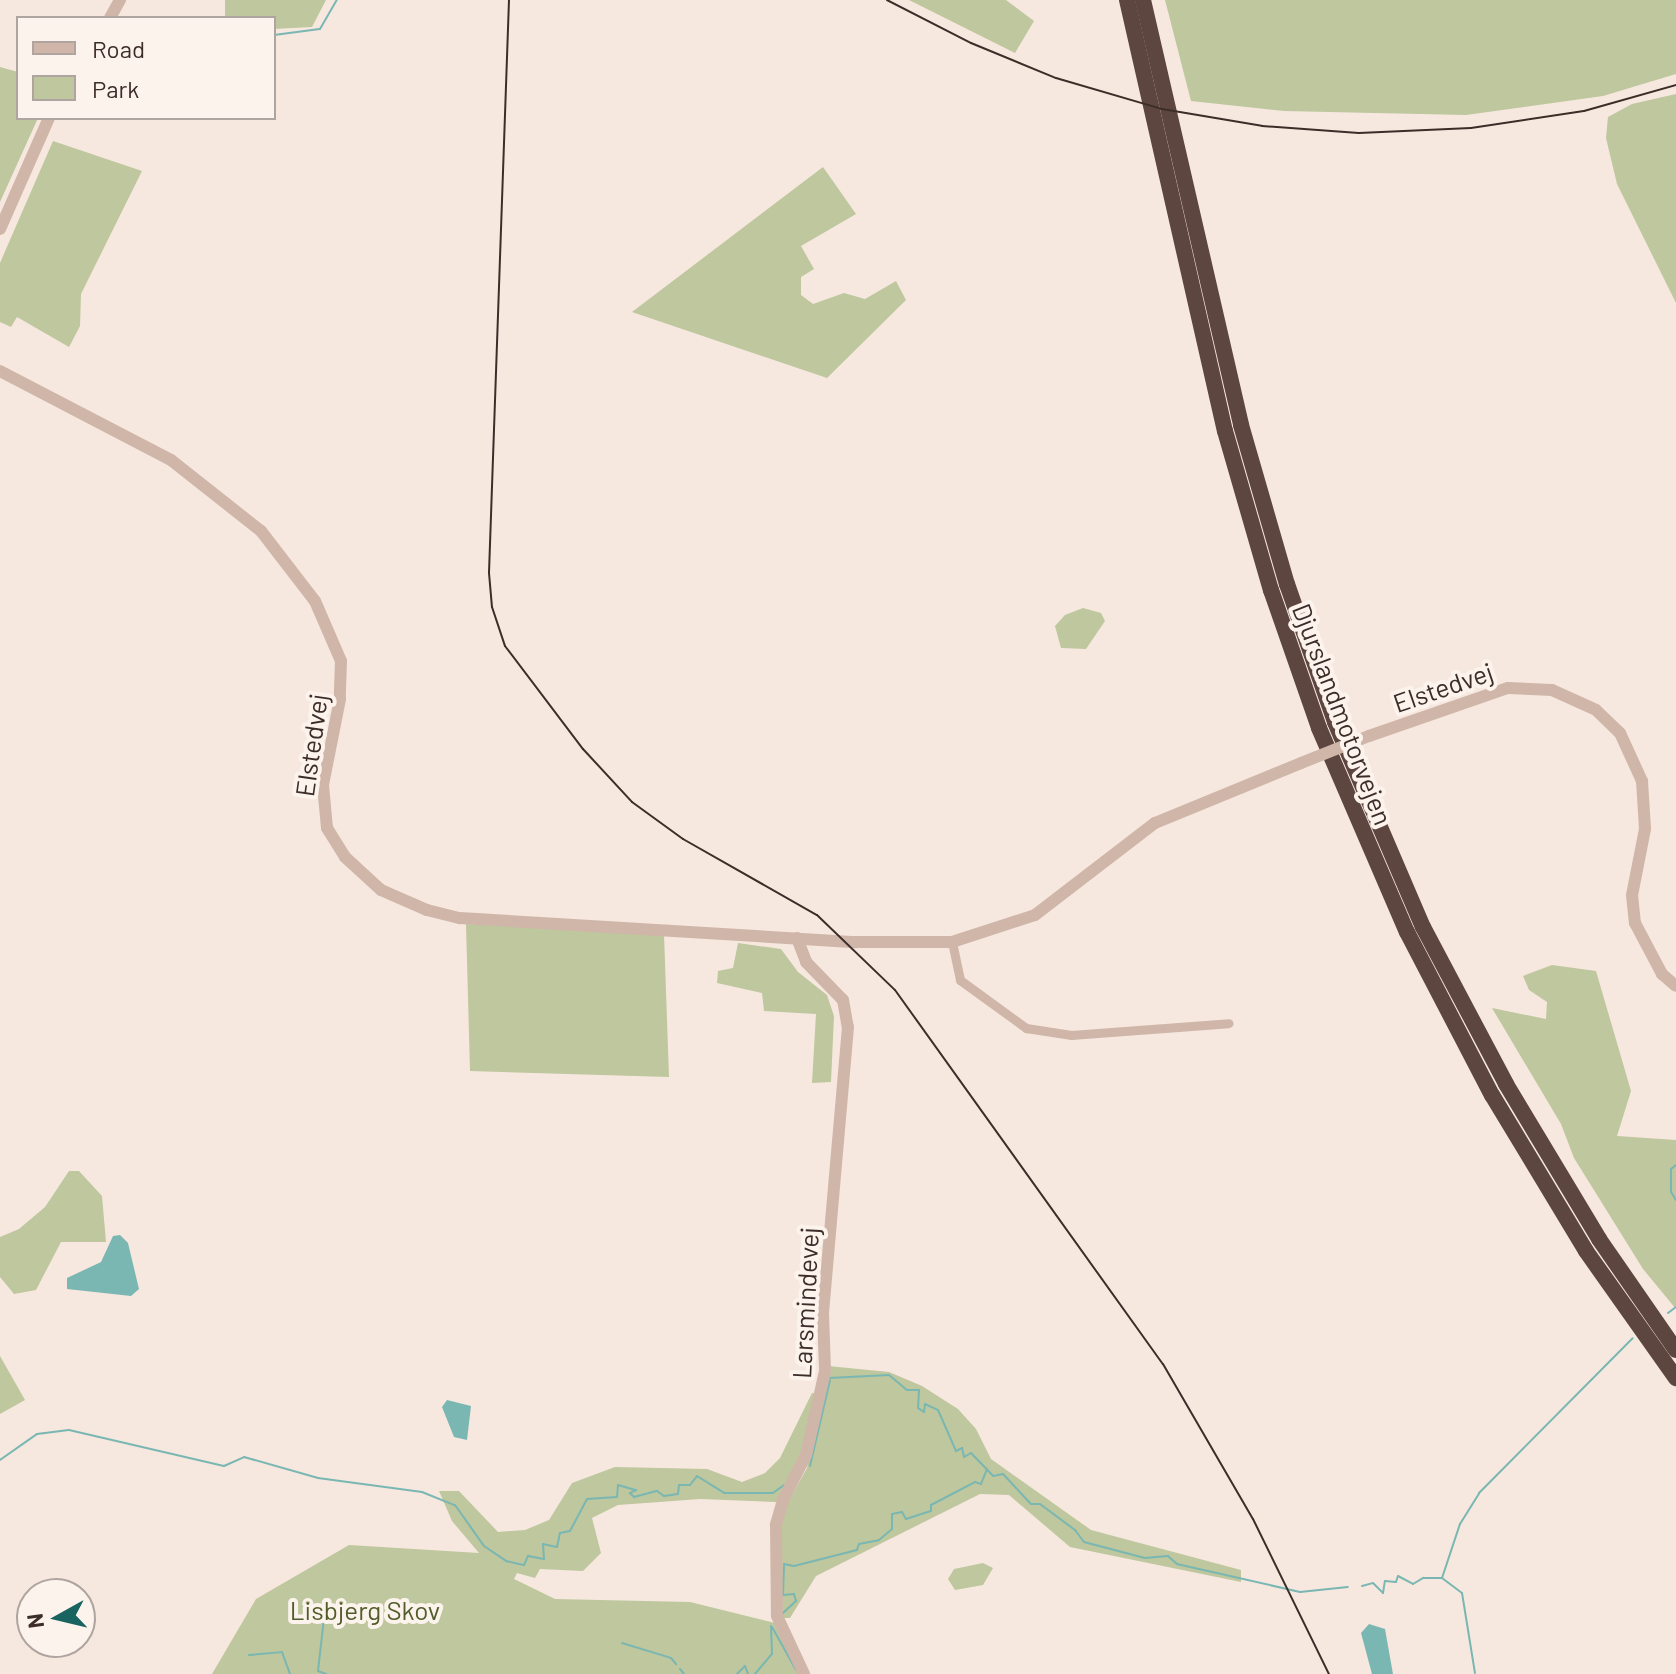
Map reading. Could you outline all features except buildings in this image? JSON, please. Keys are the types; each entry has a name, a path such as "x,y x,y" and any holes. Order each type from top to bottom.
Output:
{"highway":[{"name":"Djurslandmotorvejen","path":"1127,0 1225,431 1271,590 1325,742 1401,919 1492,1095 1586,1251 1676,1378"},
{"name":"Djurslandmotorvejen","path":"1143,0 1257,485 1335,722 1423,927 1506,1084 1599,1239 1676,1350"}],"street":[{"path":"0,229 48,120"},
{"name":"Elstedvej","path":"0,371 171,460 251,521 304,585 325,619 341,661 323,813 345,857 381,890 403,902 460,918 797,938 952,942 1035,915 1155,823 1369,736 1508,688 1552,690 1596,710 1620,733 1642,781 1645,829 1632,895 1635,923 1662,974 1676,986"},
{"name":"Larsmindevej","path":"797,938 806,962 843,1000 848,1027 823,1313 824,1381 806,1455 783,1500 776,1525 777,1616 804,1674"},
{"path":"952,942 960,980 1026,1028 1071,1035 1229,1023"}],"green space":[{"path":"225,0 326,0 312,27 276,29 276,16 225,16"},
{"path":"909,0 1006,0 1034,21 1015,53"},
{"path":"1165,0 1676,0 1676,74 1603,96 1466,115 1284,111 1191,101"},
{"path":"0,67 16,71 16,120 37,120 0,202"},
{"path":"1676,94 1676,303 1617,184 1606,138 1608,117 1632,104"},
{"path":"53,141 142,171 81,294 80,326 69,347 17,317 11,327 0,322 0,263"},
{"path":"823,167 856,214 801,246 814,269 801,277 801,295 813,304 844,293 865,299 896,281 906,300 827,378 632,312"},
{"path":"1083,608 1101,613 1105,621 1086,649 1061,648 1055,626 1065,615"},
{"path":"466,924 664,934 669,1077 470,1071"},
{"path":"738,943 781,949 798,972 827,995 834,1016 831,1082 812,1083 816,1014 764,1011 762,993 717,983 718,971 733,968"},
{"path":"1552,965 1596,971 1631,1091 1617,1136 1676,1140 1676,1309 1643,1269 1574,1158 1561,1124 1492,1008 1546,1019 1547,1002 1529,990 1523,976"},
{"path":"69,1171 79,1171 102,1196 106,1242 61,1242 36,1290 14,1294 0,1277 0,1237 19,1229 45,1207"},
{"path":"0,1356 25,1400 0,1414"},
{"path":"828,1366 889,1372 922,1386 958,1409 976,1429 991,1459 1091,1530 1241,1570 1241,1582 1070,1547 1009,1495 980,1494 816,1576 790,1618 781,1618 782,1513 807,1468"},
{"name":"Lisbjerg Skov","path":"812,1393 818,1394 796,1471 776,1502 700,1499 618,1505 592,1518 601,1553 583,1571 540,1569 535,1578 517,1573 514,1579 555,1599 690,1602 775,1623 800,1674 212,1674 256,1599 349,1545 479,1553 452,1521 439,1491 459,1491 498,1532 525,1530 549,1520 572,1483 615,1467 707,1469 742,1482 765,1473 780,1458"},
{"path":"983,1563 993,1568 983,1585 955,1590 948,1579 954,1569"}],"water":[{"path":"120,1235 128,1243 139,1289 131,1296 67,1289 67,1278 101,1262 113,1236"},
{"path":"447,1400 471,1406 467,1440 454,1437 442,1407"},
{"path":"1369,1624 1385,1629 1393,1674 1372,1674 1361,1633"}],"waterway":[{"path":"276,35 320,29 337,0"},
{"path":"1676,1165 1671,1169 1671,1192 1676,1200"},
{"path":"1668,1313 1676,1307"},
{"path":"1362,1586 1373,1583 1383,1593 1385,1581 1396,1582 1398,1576 1413,1584 1423,1578 1442,1578 1460,1524 1479,1493 1633,1338"},
{"path":"829,1378 889,1375 907,1390 919,1390 918,1408 924,1412 925,1404 938,1410 956,1451 962,1448 964,1457 971,1453 993,1476 1003,1474 1031,1504 1040,1504 1075,1530 1084,1542 1145,1558 1168,1556 1177,1564 1300,1592 1348,1587"},
{"path":"810,1466 830,1380"},
{"path":"0,1460 37,1434 69,1430 224,1466 244,1457 318,1478 422,1492 455,1505 484,1546 506,1561 524,1565 528,1556 544,1559 543,1544 557,1547 560,1533 570,1531 587,1499 617,1497 618,1485 636,1490 630,1493 634,1497 657,1491 664,1496 678,1494 679,1485 690,1485 697,1476 724,1493 773,1493 784,1485"},
{"path":"783,1613 796,1601 794,1594 783,1595 784,1564 794,1566 857,1550 859,1544 879,1540 892,1529 892,1514 902,1512 906,1519 931,1511 931,1505 975,1482 981,1484 987,1469"},
{"path":"1442,1578 1462,1593 1475,1673"},
{"path":"324,1618 318,1671 326,1674"},
{"path":"755,1674 772,1654 771,1626"},
{"path":"772,1627 796,1670"},
{"path":"622,1643 671,1658 676,1664"},
{"path":"249,1655 282,1652 290,1674"},
{"path":"737,1674 745,1666 748,1674"},
{"path":"680,1669 684,1674"}],"tram line":[{"path":"509,0 489,573 492,607 505,646 583,749 632,802 683,839 817,915 895,990 1163,1364 1253,1519 1329,1674"},
{"path":"887,0 971,43 1056,78 1162,109 1262,126 1359,133 1471,128 1584,111 1676,85"}]}
